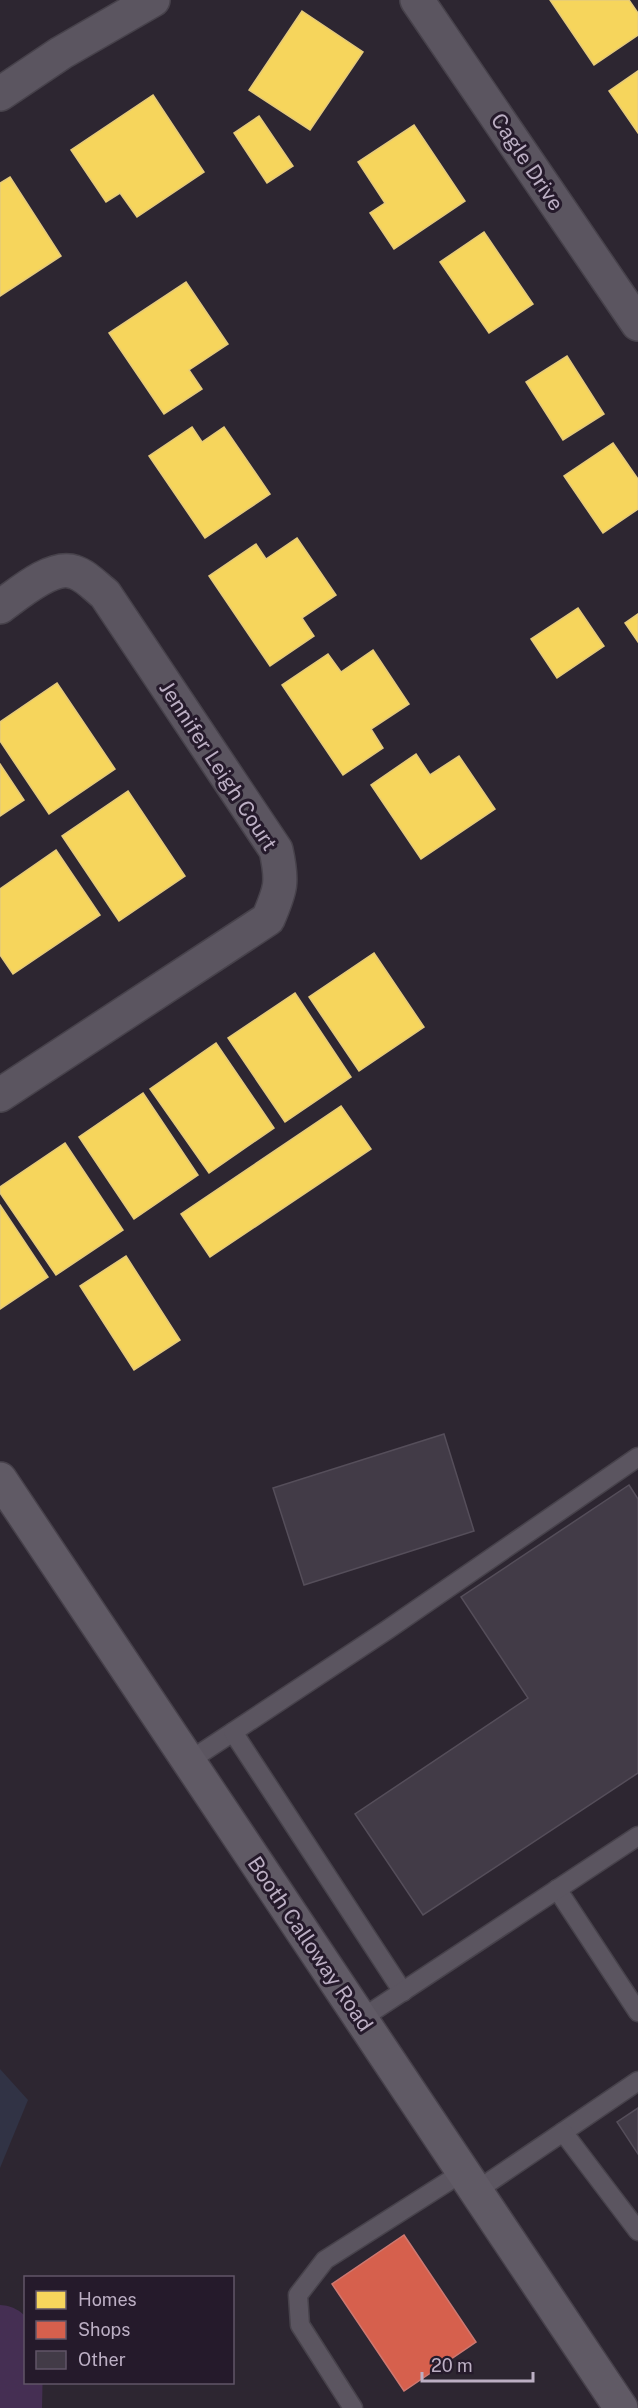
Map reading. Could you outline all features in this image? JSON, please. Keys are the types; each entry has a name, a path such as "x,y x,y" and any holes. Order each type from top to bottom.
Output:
{"street":[{"path":"0,94 61,53 153,0"},
{"name":"Cagle Drive","path":"417,0 638,324"},
{"name":"Jennifer Leigh Court","path":"0,607 42,578 64,570 75,572 105,594 276,850 282,876 279,894 268,919 0,1095"},
{"name":"Booth Calloway Road","path":"0,1479 621,2408"},
{"path":"628,2408 638,2402"}],"lane":[{"path":"189,1761 387,1630 638,1457"},
{"path":"233,1732 403,1992"},
{"path":"361,2019 638,1836"},
{"path":"557,1889 638,2012"},
{"path":"353,2408 300,2325 298,2295 326,2260 563,2132 638,2081"},
{"path":"563,2132 638,2231"}],"shaded area":[{"path":"0,2069 28,2100 0,2168"}],"building: Homes":[{"path":"550,0 629,0 638,13 638,35 594,65"},
{"path":"302,11 363,52 310,130 249,90"},
{"path":"638,71 638,133 609,91"},
{"path":"153,95 204,172 137,217 120,193 106,202 71,150"},
{"path":"259,116 293,166 267,183 234,133"},
{"path":"414,125 465,201 394,249 370,213 385,203 358,162"},
{"path":"10,177 61,256 0,296 0,183"},
{"path":"484,232 533,304 489,333 440,262"},
{"path":"186,282 228,344 189,370 202,389 164,414 109,333"},
{"path":"567,356 604,414 563,440 526,382"},
{"path":"192,427 202,442 224,427 270,494 205,538 149,456"},
{"path":"613,443 638,479 638,509 603,533 564,476"},
{"path":"297,538 336,595 302,618 314,636 270,666 209,576 256,544 266,559"},
{"path":"578,608 604,646 557,678 531,639"},
{"path":"638,614 638,642 625,623"},
{"path":"373,650 409,704 371,729 383,748 343,775 282,685 328,654 341,672"},
{"path":"57,683 115,769 49,814 0,741 0,722"},
{"path":"416,754 430,775 459,756 495,809 421,859 371,785"},
{"path":"0,764 24,800 0,816"},
{"path":"128,791 185,876 119,921 62,836"},
{"path":"56,850 100,915 13,974 0,955 0,889"},
{"path":"374,953 424,1027 359,1071 309,997"},
{"path":"295,993 351,1077 285,1122 228,1038"},
{"path":"216,1043 274,1128 209,1173 150,1089"},
{"path":"143,1093 198,1175 134,1219 79,1137"},
{"path":"341,1106 371,1149 210,1257 181,1214"},
{"path":"65,1143 123,1230 56,1275 0,1193 0,1187"},
{"path":"0,1205 48,1277 0,1309"},
{"path":"126,1256 180,1340 134,1370 80,1286"}],"building: Shops":[{"path":"404,2235 476,2342 404,2391 332,2284"}],"building: Other":[{"path":"444,1434 474,1531 304,1585 273,1488"},
{"path":"629,1485 638,1499 638,1773 423,1915 355,1814 528,1698 461,1597"},
{"path":"638,2108 638,2154 617,2122"}],"waterway":[{"path":"0,2339 9,2361 8,2408"}]}
